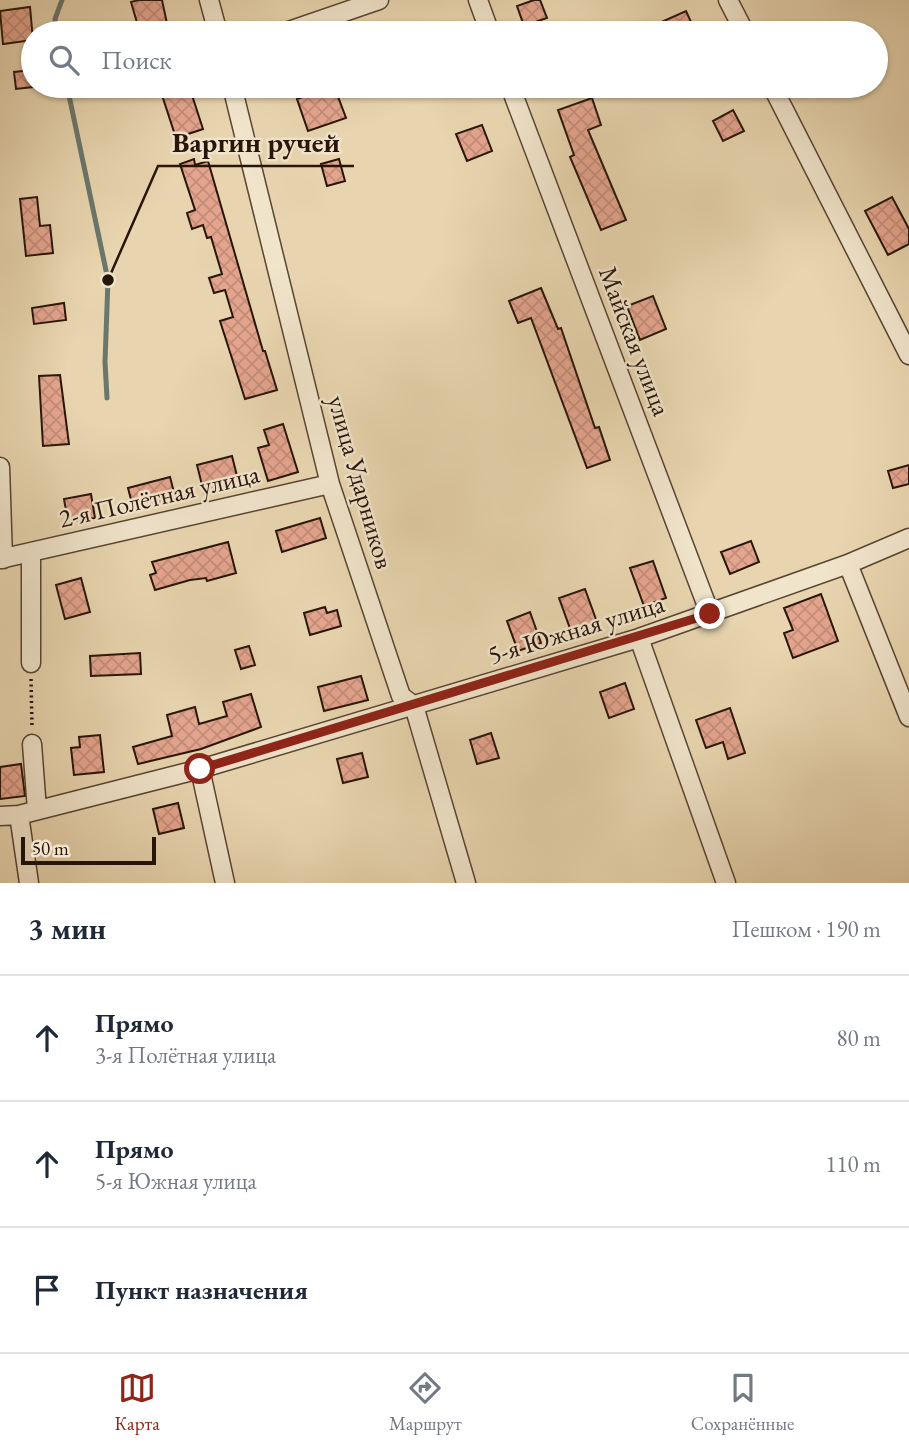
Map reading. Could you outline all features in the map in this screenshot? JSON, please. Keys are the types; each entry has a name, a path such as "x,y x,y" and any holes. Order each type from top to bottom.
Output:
{"street":[{"path":"209,0 215,21"},
{"path":"319,21 379,0"},
{"path":"478,0 486,21"},
{"path":"728,0 739,21"},
{"name":"улица Ударников","path":"235,98 330,484 401,696 414,706 466,883"},
{"name":"Майская улица","path":"515,98 710,614"},
{"path":"778,98 909,355"},
{"path":"0,467 2,559"},
{"name":"2-я Полётная улица","path":"2,559 330,484"},
{"name":"5-я Южная улица","path":"0,816 28,813 200,769 639,638 848,564 909,538"},
{"path":"31,552 31,663"},
{"path":"848,564 909,717"},
{"path":"639,638 726,883"},
{"path":"29,883 28,813 32,744"},
{"path":"200,769 225,883"}],"path":[{"path":"31,663 32,744"}],"building":[{"path":"162,0 166,21 137,21 131,2"},
{"path":"540,0 547,18 522,21 517,6"},
{"path":"30,7 31,21 21,21 21,42 3,44 0,11"},
{"path":"686,11 691,21 664,21"},
{"path":"21,71 21,88 16,89 14,72"},
{"path":"163,98 193,98 203,129 176,138"},
{"path":"338,98 346,118 308,131 297,99"},
{"path":"592,98 601,125 588,130 626,220 601,230 570,157 574,155 558,110"},
{"path":"733,110 744,131 723,141 713,121"},
{"path":"482,125 492,151 467,161 456,134"},
{"path":"194,159 195,165 208,161 263,351 277,390 245,399 220,321 233,317 225,290 214,293 209,278 222,274 211,237 207,238 203,225 192,229 187,213 195,210 180,164"},
{"path":"339,159 345,181 327,186 321,164"},
{"path":"37,197 40,226 50,225 53,253 26,256 20,199"},
{"path":"892,197 909,229 909,244 888,255 865,211"},
{"path":"541,288 558,329 561,328 595,428 599,427 610,460 587,468 531,318 518,323 509,301"},
{"path":"653,296 666,329 640,340 627,306"},
{"path":"64,303 66,320 34,324 32,308"},
{"path":"60,375 69,444 43,446 39,376"},
{"path":"283,424 298,472 268,481 258,448 269,445 264,430"},
{"path":"232,456 239,484 204,493 197,465"},
{"path":"909,465 909,484 893,488 888,471"},
{"path":"170,477 176,500 134,511 128,488"},
{"path":"91,494 95,518 68,522 64,499"},
{"path":"320,518 326,538 282,552 276,531"},
{"path":"751,541 759,562 730,574 721,552"},
{"path":"228,542 236,573 207,581 206,578 190,580 155,590 150,575 156,573 152,562"},
{"path":"653,561 666,598 644,606 630,568"},
{"path":"81,578 90,612 65,619 56,585"},
{"path":"585,589 598,625 572,634 559,598"},
{"path":"821,594 838,641 793,658 784,633 793,630 784,608"},
{"path":"325,607 327,613 337,610 341,626 310,635 304,613"},
{"path":"530,612 541,643 518,651 507,621"},
{"path":"249,646 255,665 241,669 235,650"},
{"path":"140,653 141,674 91,676 90,656"},
{"path":"361,676 368,700 324,711 318,687"},
{"path":"625,683 634,709 609,718 600,692"},
{"path":"251,694 261,727 201,749 138,764 133,747 172,736 167,715 195,707 199,724 227,716 223,702"},
{"path":"730,708 745,753 728,759 723,742 706,748 696,720"},
{"path":"491,733 499,758 477,764 470,740"},
{"path":"100,735 104,772 74,775 71,748 80,747 79,737"},
{"path":"362,753 368,777 343,783 337,759"},
{"path":"21,764 25,796 0,799 0,767"},
{"path":"178,803 184,828 159,834 153,809"}],"waterway":[{"path":"55,21 62,0"},
{"path":"70,98 108,280 105,362 107,398"}],"place":[{"name":"Варгин ручей","path":"108,280"}],"route":[{"path":"200,769 639,638 710,614"}]}
